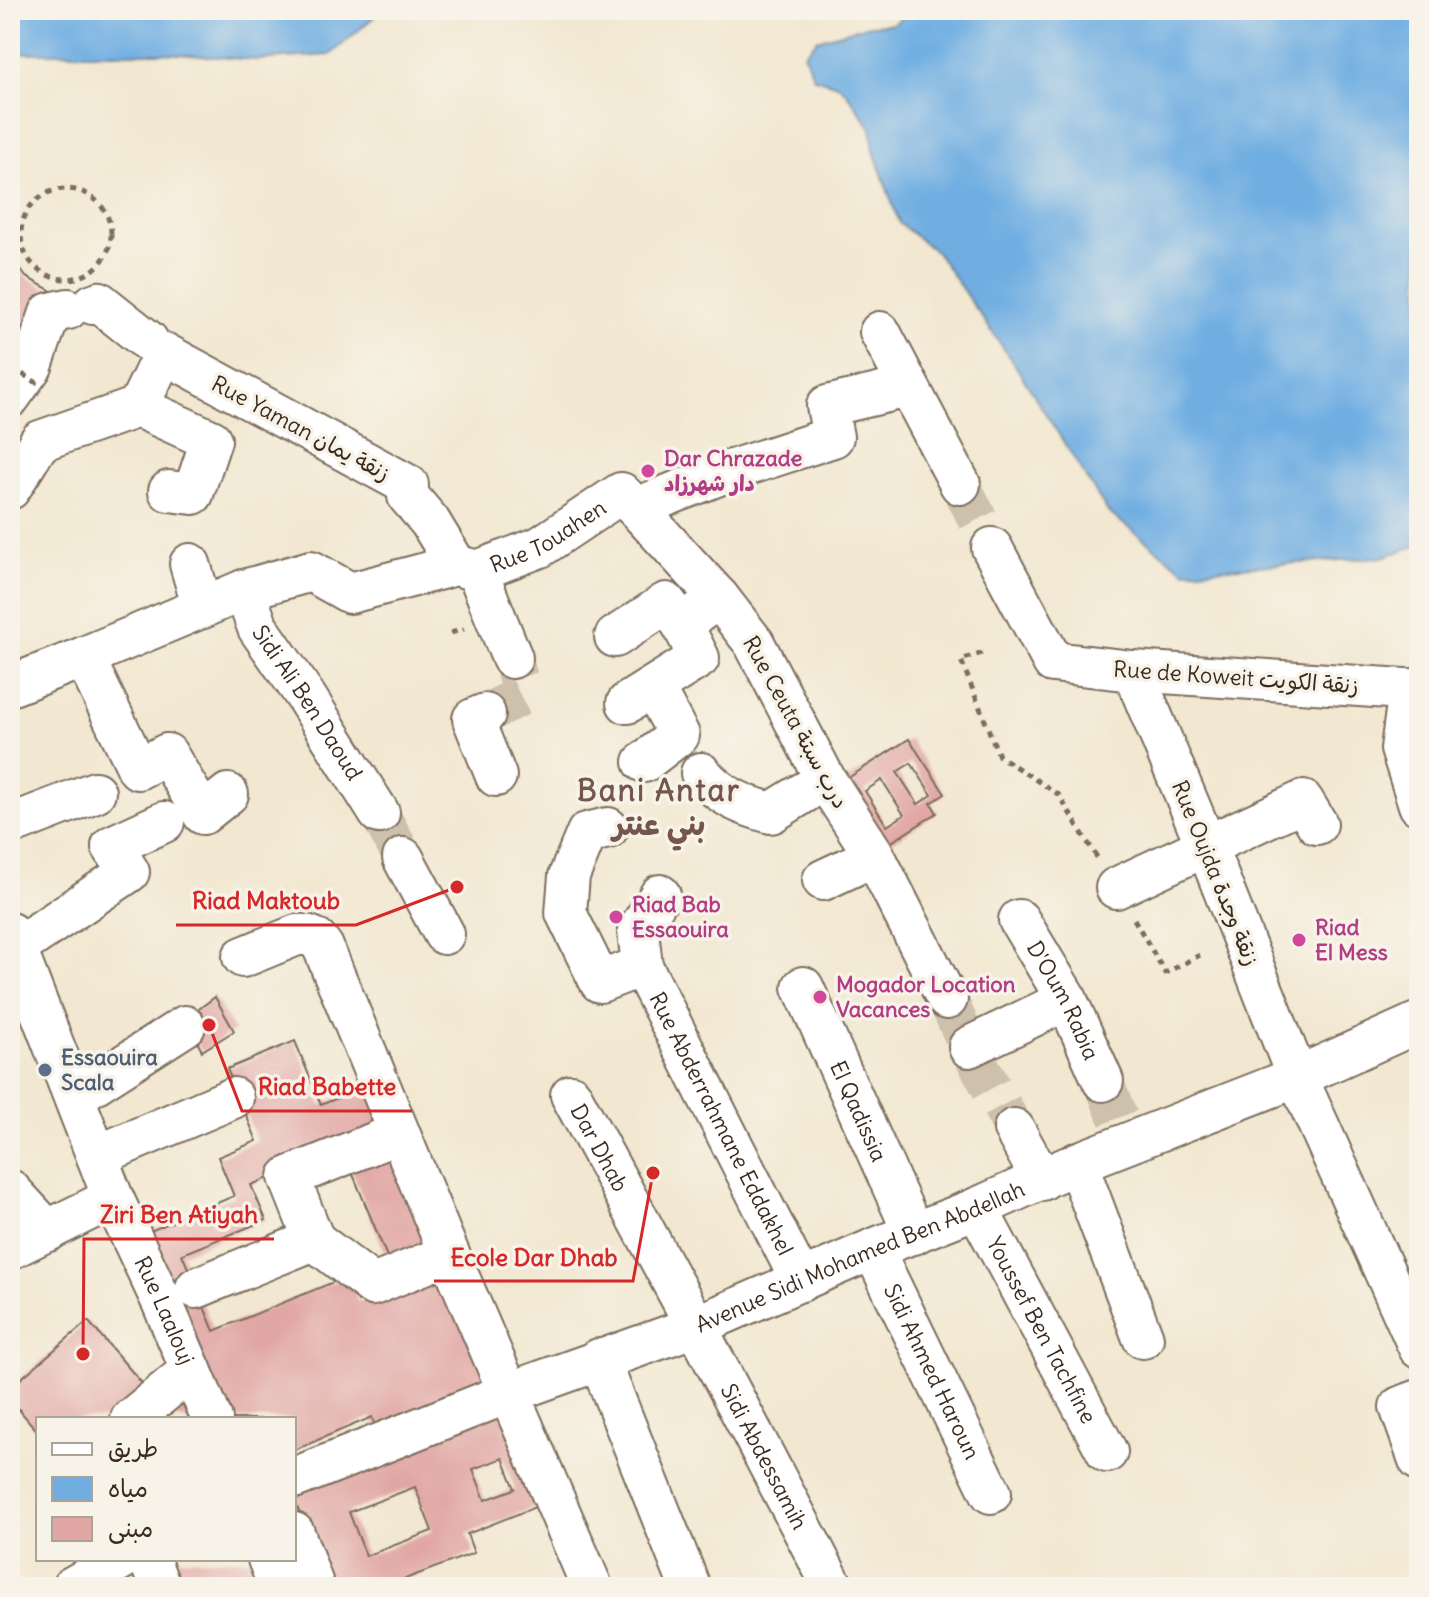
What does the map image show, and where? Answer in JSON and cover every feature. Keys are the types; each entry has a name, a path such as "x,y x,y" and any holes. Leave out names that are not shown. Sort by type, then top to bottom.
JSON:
{"street":[{"name":"Rue Yaman زنقة يمان","path":"78,298 99,302 156,347 408,485 408,496 466,568 512,658"},
{"path":"20,383 32,366 50,313 78,298"},
{"path":"880,332 960,484"},
{"path":"138,407 156,347"},
{"name":"Rue Touahen","path":"10,686 244,590 311,571 350,593 466,568 540,547 621,493 636,508 726,472 833,437 827,406 908,387"},
{"path":"10,489 40,441 138,407 211,440 193,494 169,491"},
{"name":"Rue Ceuta درب سبتة","path":"636,508 719,598 754,643 825,779 873,853 947,999"},
{"name":"Rue de Koweit زنقة الكويت","path":"992,548 1053,662 1133,671 1414,690"},
{"path":"190,564 203,608"},
{"name":"Sidi Ali Ben Daoud","path":"244,590 258,628 379,813"},
{"path":"682,624 719,598"},
{"path":"615,637 666,603 682,624 699,658 640,695 679,735 644,762"},
{"path":"84,657 138,769 167,754 203,814 228,794"},
{"name":"Rue Oujda زنقة وجدة","path":"1133,671 1206,845 1297,1077 1419,1348"},
{"path":"1414,690 1401,749 1419,805"},
{"path":"485,714 473,719 496,776"},
{"path":"701,773 713,787 744,806 771,813 805,792"},
{"path":"10,825 95,792"},
{"path":"1116,888 1303,801 1317,824"},
{"path":"16,963 129,872 112,846 164,822"},
{"name":"Rue Abderrahmane Eddakhel","path":"608,828 587,833 569,876 566,913 600,982 642,966"},
{"path":"403,858 444,934"},
{"name":"Rue Abderrahmane Eddakhel","path":"660,895 638,930 642,966 801,1281"},
{"name":"D'Oum Rabia","path":"1019,920 1067,1000 1103,1081"},
{"path":"243,957 297,935 312,936 323,947 449,1254 592,1587"},
{"name":"Rue Laalouj","path":"16,963 74,1097 113,1198 178,1295 191,1370 211,1417"},
{"name":"El Qadissia","path":"803,987 914,1234"},
{"path":"969,1047 1067,1000"},
{"name":"Avenue Sidi Mohamed Ben Abdellah","path":"296,1477 508,1393 696,1326 1042,1180 1124,1137 1297,1077 1419,1022"},
{"path":"74,1097 185,1026"},
{"name":"Dar Dhab","path":"571,1095 696,1326"},
{"path":"97,1156 233,1098"},
{"path":"1014,1129 1042,1180"},
{"path":"399,1133 289,1177 314,1240 373,1285 449,1254"},
{"path":"1077,1163 1143,1338"},
{"path":"10,1190 48,1231"},
{"path":"10,1249 113,1198"},
{"name":"Youssef Ben Tachfine","path":"977,1208 1107,1452"},
{"path":"178,1295 314,1240"},
{"name":"Sidi Ahmed Haroun","path":"873,1249 991,1493"},
{"name":"Sidi Abdessamih","path":"696,1326 833,1587"},
{"path":"599,1359 690,1587"},
{"path":"133,1417 191,1370"},
{"path":"1419,1400 1400,1407 1419,1460"},
{"path":"296,1538 314,1587"},
{"path":"150,1561 160,1587"},
{"path":"269,1561 279,1587"}],"path":[{"path":"63,189 92,197 103,208 110,222 112,237 108,252 100,265 88,274 78,298 60,280 35,268 21,242 21,226 26,212 35,200 48,192 63,189"},
{"path":"982,653 961,660 999,756 1058,794 1165,973 1200,955"}],"water":[{"path":"10,10 382,10 330,55 256,60 164,53 21,53 10,60"},
{"path":"914,10 1419,10 1419,545 1383,557 1185,571 1108,512 1013,362 937,253 899,223 874,151 871,128 846,92 838,85 814,78 804,54 817,40 869,25 892,24"}],"building":[{"path":"10,255 26,277 50,290 10,345"},
{"path":"909,739 945,794 931,803 937,813 876,852 834,787","holes":["911,763 932,795 918,804 897,772","882,780 904,815 887,826 865,791"]},
{"path":"215,997 234,1031 202,1051 185,1019"},
{"path":"295,1041 321,1105 371,1084 390,1129 251,1185 266,1220 182,1254 214,1331 348,1276 358,1302 446,1266 492,1380 375,1426 372,1417 296,1449 296,1417 227,1417 150,1231 234,1196 218,1157 257,1141 227,1069"},
{"path":"394,1141 439,1250 392,1269 347,1160"},
{"path":"88,1321 147,1389 114,1417 36,1417 36,1430 10,1399 10,1388"},
{"path":"189,1380 204,1417 147,1417"},
{"path":"504,1406 543,1504 467,1534 474,1553 384,1587 328,1587 296,1504 296,1486","holes":["503,1458 515,1489 485,1500 473,1469","415,1487 432,1531 366,1556 349,1512"]},
{"path":"161,1561 262,1561 272,1587 171,1587"}],"tunnel":[{"path":"960,484 992,548"},
{"path":"485,714 523,695 512,658"},
{"path":"379,813 403,858"},
{"path":"947,999 969,1047 1014,1129"},
{"path":"1103,1081 1123,1130"}],"place":[{"name":"Dar Chrazade دار شهرزاد","path":"648,471"},
{"name":"Riad Maktoub","path":"457,887"},
{"name":"Riad Bab Essaouira","path":"616,917"},
{"name":"Riad El Mess","path":"1299,940"},
{"name":"Mogador Location Vacances","path":"820,997"},
{"name":"Riad Babette","path":"209,1025"},
{"name":"Essaouira Scala","path":"45,1070"},
{"name":"Ecole Dar Dhab","path":"653,1173"},
{"name":"Ziri Ben Atiyah","path":"83,1354"}],"district":[{"name":"Bani Antar بني عنتر","path":"659,807"}]}
